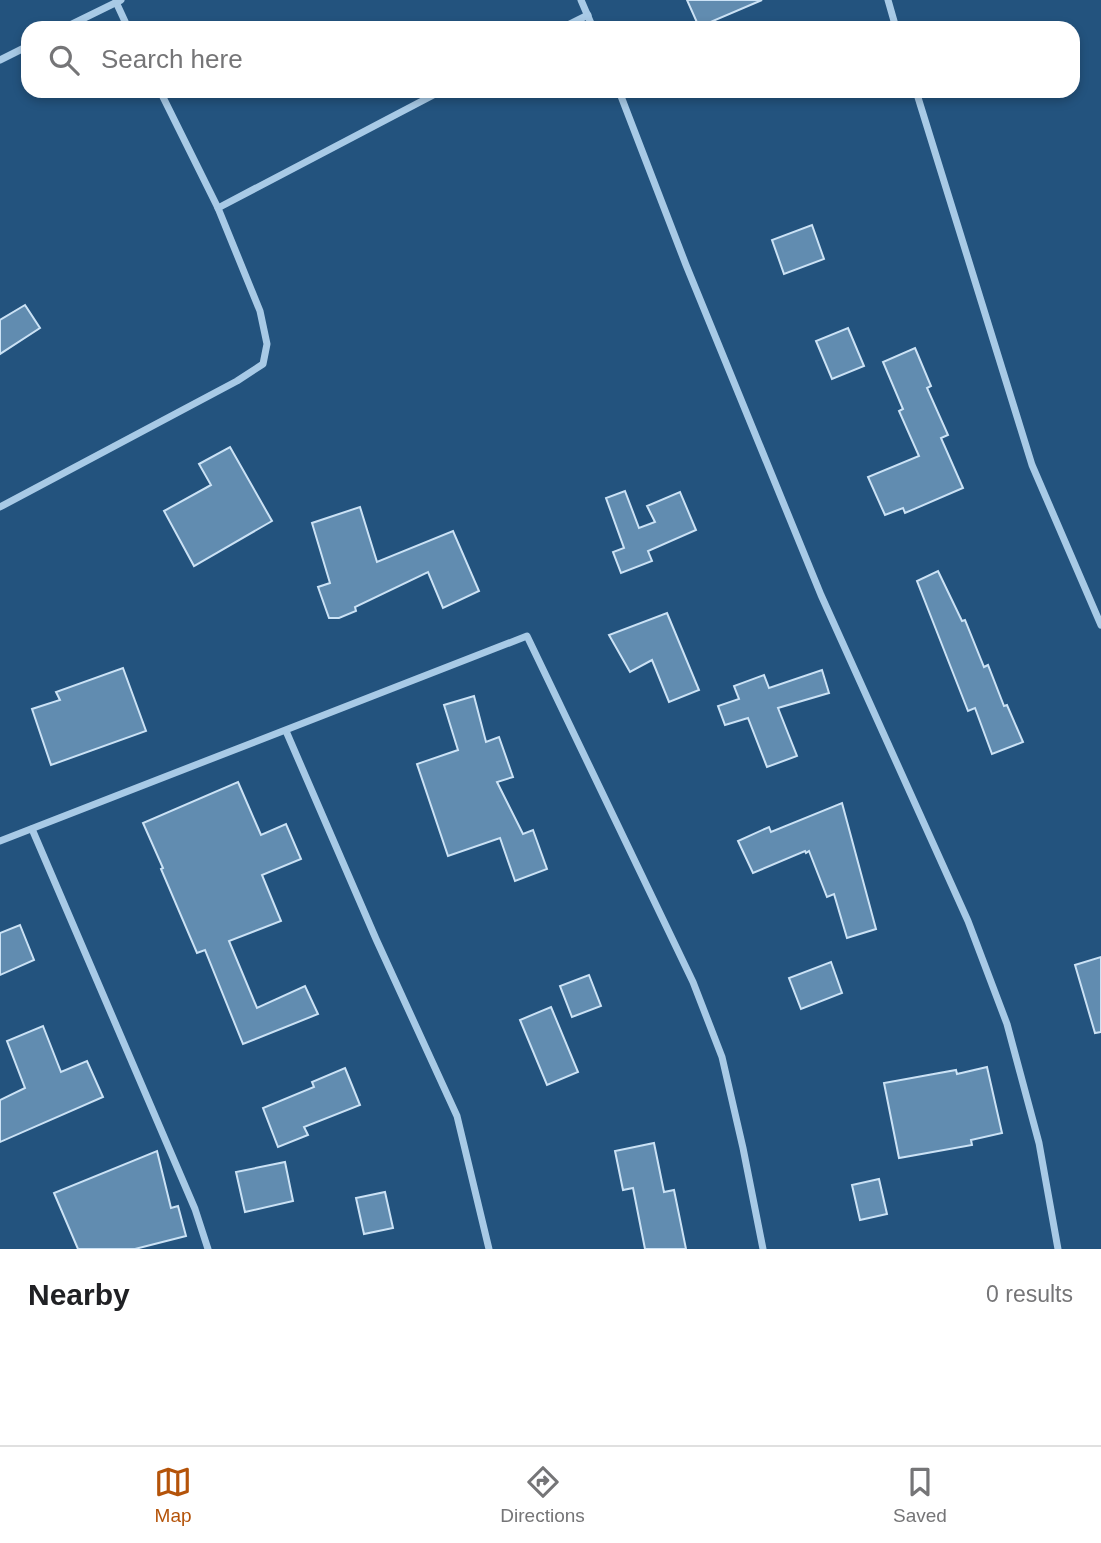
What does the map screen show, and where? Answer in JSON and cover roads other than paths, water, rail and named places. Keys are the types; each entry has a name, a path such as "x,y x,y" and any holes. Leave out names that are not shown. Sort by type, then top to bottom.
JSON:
{"street":[{"path":"581,0 590,21"},
{"path":"888,0 894,21"},
{"path":"78,21 118,1 125,21"},
{"path":"575,21 587,15"},
{"path":"0,60 21,50"},
{"path":"0,507 237,381 263,364 267,344 260,311 218,208 163,98"},
{"path":"218,208 428,98"},
{"path":"622,98 685,264 821,595 968,921 1007,1024 1039,1143 1058,1249"},
{"path":"918,98 1032,465 1101,625"},
{"path":"0,841 527,636 693,982 722,1057 763,1249"},
{"path":"286,732 457,1116 489,1249"},
{"path":"32,829 195,1209 208,1249"}]}
